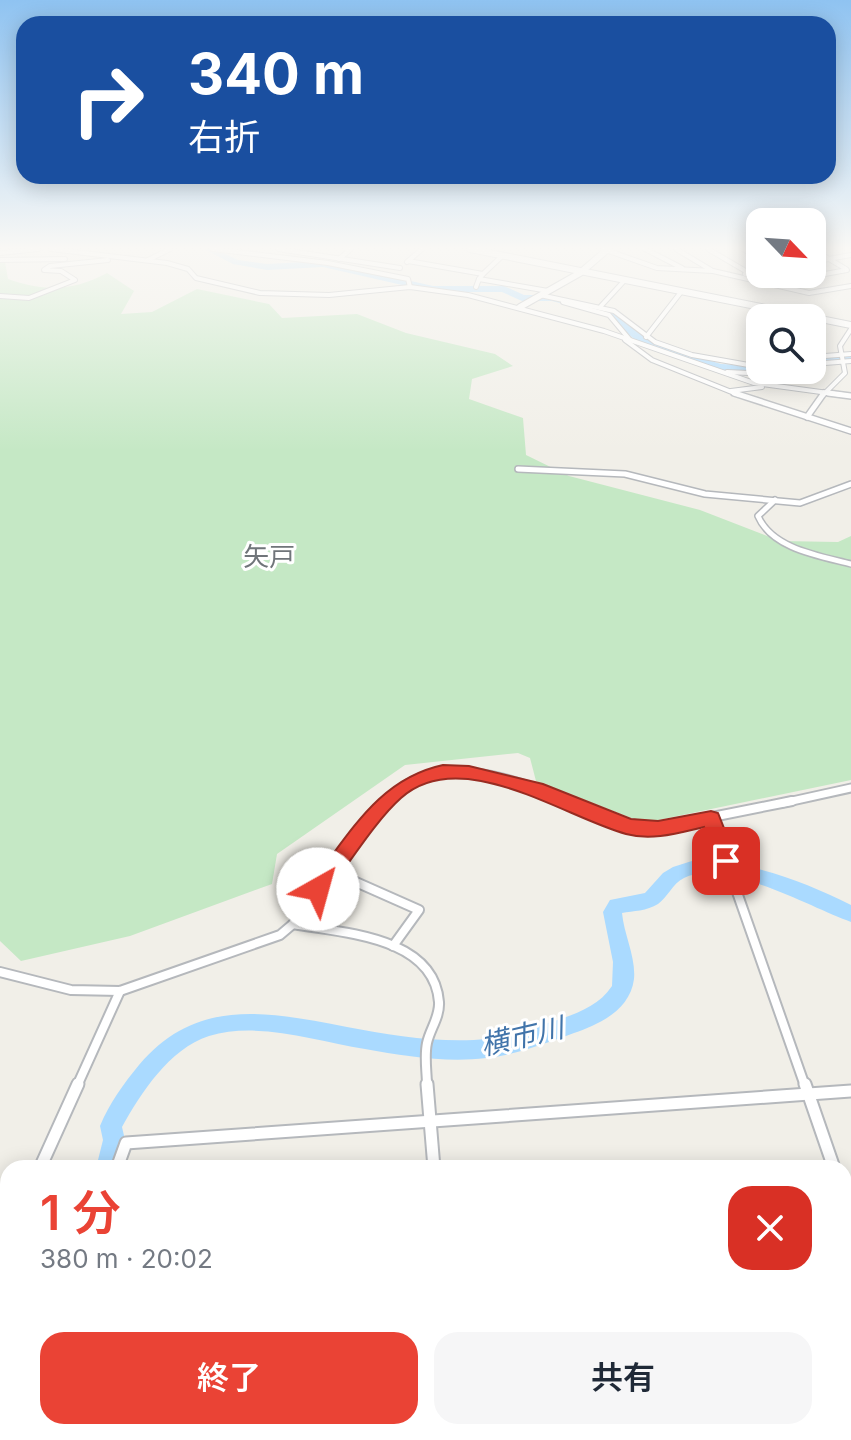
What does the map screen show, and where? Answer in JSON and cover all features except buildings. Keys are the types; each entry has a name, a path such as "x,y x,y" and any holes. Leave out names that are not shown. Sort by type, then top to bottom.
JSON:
{"street":[{"path":"551,316 638,342 765,386 851,396"},
{"path":"610,316 627,339 652,360 729,391 851,431"},
{"path":"624,316 647,337 692,355 746,365"},
{"path":"638,342 647,337 663,316"},
{"path":"799,316 851,327 840,346 845,373 825,392 807,417"},
{"path":"826,361 851,354"},
{"path":"826,357 851,361"},
{"path":"724,372 725,363"},
{"path":"705,380 724,372 746,373"},
{"path":"729,391 765,386"},
{"path":"518,469 625,474 705,494 810,502 851,484"},
{"path":"775,500 758,516 767,531 796,548 851,564"},
{"path":"0,972 71,990 120,991 272,938 293,924 394,793 425,776 443,772 469,773 543,791 629,827 658,829 851,788"},
{"path":"711,818 831,1160"},
{"path":"331,871 419,910 393,946"},
{"path":"293,924 393,946 419,960 433,976 440,1009 430,1029 426,1053 433,1160"},
{"path":"44,1160 120,991"},
{"path":"120,1160 126,1143 851,1091"}],"green space":[{"path":"0,316 363,316 406,333 495,354 513,366 472,379 469,399 523,418 526,455 569,476 700,510 780,541 838,542 851,536 851,780 644,823 536,781 530,758 518,753 405,765 277,854 272,884 130,936 21,961 0,941"}],"waterway":[{"path":"613,316 644,342 720,367 746,368"},
{"path":"826,360 851,357"},
{"name":"横市川","path":"109,1160 114,1140 111,1126 140,1080 179,1041 212,1026 254,1022 277,1024 388,1043 461,1050 503,1046 565,1027 601,1011 621,989 624,981 623,962 612,912 617,905 651,899 670,878 695,868 716,868 766,879 851,914"}],"district":[{"name":"矢戸","path":"269,557"}],"route":[{"path":"318,889 394,793 425,776 455,771 543,791 610,822 629,827 658,829 711,818 726,861"}]}
